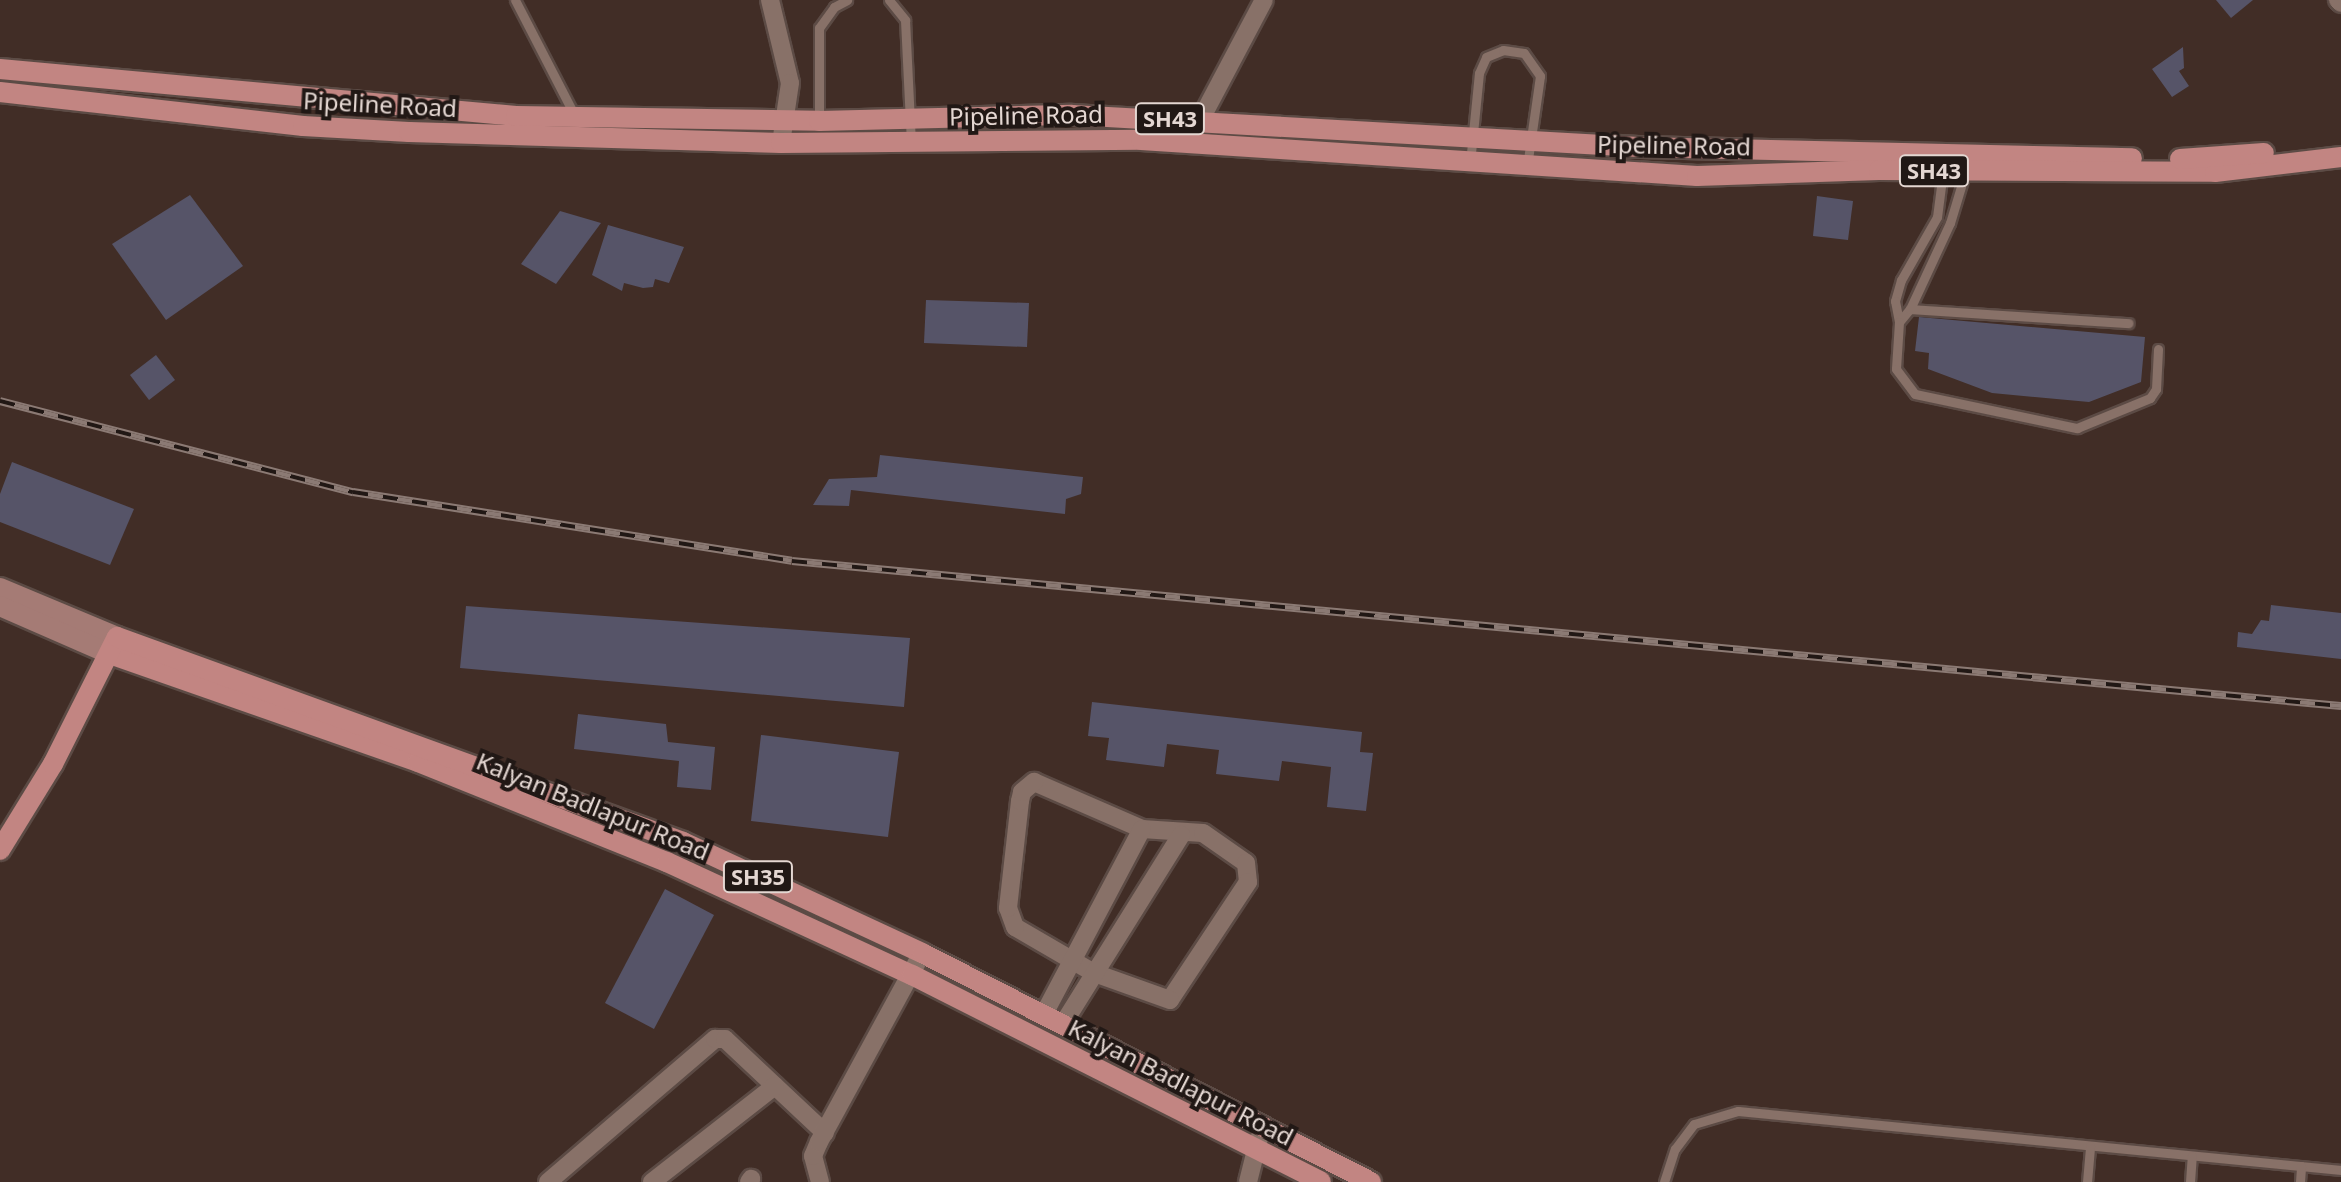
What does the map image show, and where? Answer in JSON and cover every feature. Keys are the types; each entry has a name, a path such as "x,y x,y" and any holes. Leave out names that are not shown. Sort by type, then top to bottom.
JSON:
{"main road":[{"name":"Pipeline Road","path":"0,69 328,102 576,116 819,121 1072,115 1777,151 1944,163"},
{"name":"Pipeline Road","path":"0,92 303,126 576,139 781,143 1190,142 1697,176 1944,163 2194,160 2341,143"},
{"path":"1771,172 1777,151"},
{"name":"Pipeline Road","path":"1967,163 2215,172 2341,157"},
{"path":"0,588 114,646 0,850"},
{"name":"Kalyan Badlapur Road","path":"0,606 683,842 922,953 1371,1182"},
{"name":"Kalyan Badlapur Road","path":"114,646 667,862 912,975 1321,1182"}],"street":[{"path":"770,0 790,83 782,119 781,143"},
{"path":"1190,142 1264,0"},
{"path":"1041,783 1142,829 1181,835 1203,833 1246,863 1248,882 1170,1000 1094,973 1020,932 1011,919 1022,792 1041,783"},
{"path":"1044,1014 1142,829"},
{"path":"1063,1024 1181,835"},
{"path":"820,1182 813,1156 922,953"},
{"path":"548,1182 715,1039 725,1039 825,1133"},
{"path":"652,1182 775,1086"},
{"path":"1248,1182 1262,1124"}],"lane":[{"path":"515,0 576,116 576,139"},
{"path":"819,121 819,28 834,7 847,0"},
{"path":"889,0 905,20 911,143"},
{"path":"1470,163 1470,135 1479,73 1486,57 1503,50 1524,53 1540,76 1527,166"},
{"path":"1944,163 1937,217 1901,280 1895,301 1899,322 1896,369 1915,394 2077,428 2150,398 2156,389 2158,349"},
{"path":"1899,322 1910,309 1950,223 1967,163"},
{"path":"1910,309 2129,323"},
{"path":"1664,1182 1675,1149 1694,1124 1738,1111 2341,1170"},
{"path":"2087,1182 2090,1146"},
{"path":"2190,1182 2192,1156"},
{"path":"2300,1182 2301,1166"}],"building":[{"path":"2216,0 2253,0 2231,18"},
{"path":"2183,47 2184,68 2179,71 2189,86 2172,97 2152,69"},
{"path":"190,195 243,266 166,320 112,244"},
{"path":"1817,196 1853,201 1848,240 1813,236"},
{"path":"560,211 601,223 556,284 521,264"},
{"path":"608,225 684,247 669,283 655,279 653,287 643,288 624,283 622,291 592,275"},
{"path":"926,300 1029,303 1027,347 924,343"},
{"path":"1919,317 2145,337 2141,382 2089,402 1992,393 1928,369 1929,353 1915,351"},
{"path":"156,355 175,380 149,400 130,375"},
{"path":"880,455 1083,477 1081,494 1066,499 1065,514 851,490 849,506 813,505 829,479 877,477"},
{"path":"12,462 134,509 110,565 0,522 0,494"},
{"path":"2271,605 2341,613 2341,659 2237,647 2238,632 2252,634 2261,620 2269,621"},
{"path":"466,606 910,638 904,707 460,668"},
{"path":"1092,702 1362,732 1360,752 1373,753 1366,811 1327,807 1331,767 1282,761 1279,781 1216,774 1219,750 1167,744 1164,767 1106,760 1109,738 1088,736"},
{"path":"578,714 666,724 668,742 715,747 711,790 677,787 679,761 574,749"},
{"path":"761,735 899,752 888,837 751,821"},
{"path":"665,889 714,915 654,1029 605,1003"}],"railway":[{"path":"0,401 353,492 792,561 2341,706"}]}
